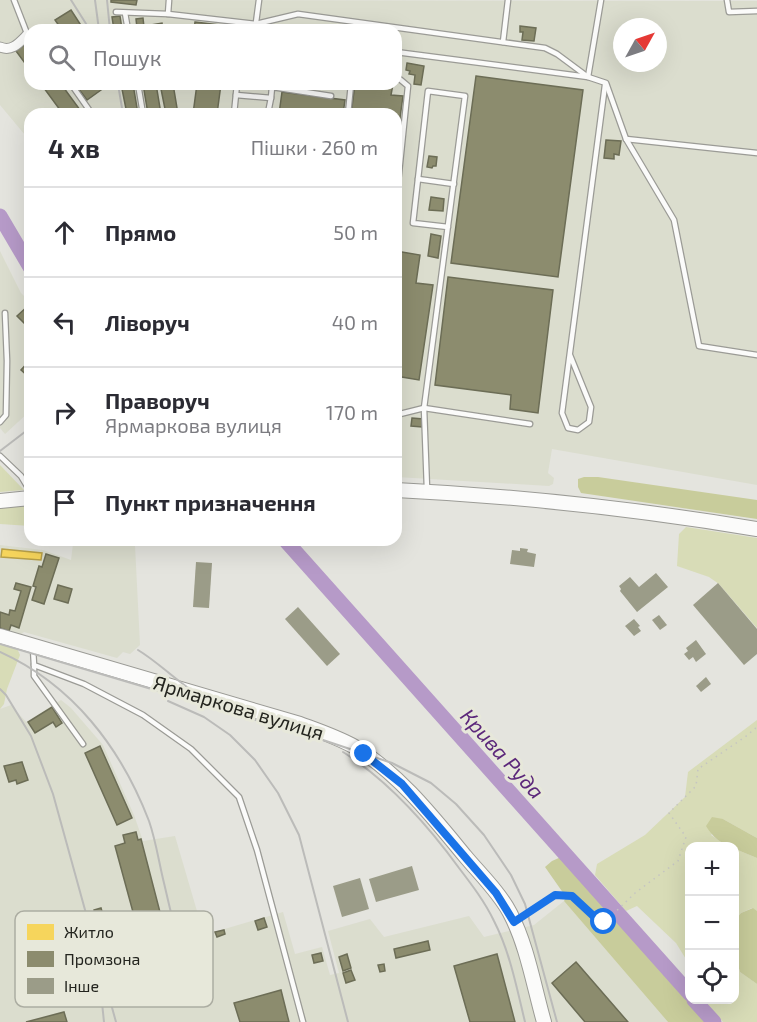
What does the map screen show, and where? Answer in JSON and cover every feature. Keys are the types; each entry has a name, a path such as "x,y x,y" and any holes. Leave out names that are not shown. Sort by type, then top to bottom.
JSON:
{"street":[{"path":"0,47 6,49 24,40"},
{"path":"402,490 552,501 757,529"},
{"path":"0,501 24,499"},
{"name":"Ярмаркова вулиця","path":"0,636 289,721 335,737 372,759 402,784 496,893 519,933 544,1022"}],"lane":[{"path":"14,0 24,24"},
{"path":"168,14 169,0"},
{"path":"256,24 259,0"},
{"path":"502,42 508,0"},
{"path":"588,77 600,0"},
{"path":"727,0 729,12 757,11"},
{"path":"116,12 168,14 236,24"},
{"path":"125,13 127,24"},
{"path":"266,24 298,14 371,24"},
{"path":"402,28 545,48 588,77"},
{"path":"402,53 588,77 606,83"},
{"path":"402,81 408,86 402,132"},
{"path":"606,83 626,140 674,220 699,346 757,355"},
{"path":"570,355 591,407 588,422 578,430 568,428 562,413 606,83"},
{"path":"75,90 88,108"},
{"path":"139,90 142,108"},
{"path":"235,108 236,90"},
{"path":"269,108 272,90"},
{"path":"292,90 331,96"},
{"path":"349,108 350,90"},
{"path":"427,492 424,408 454,184 465,96 428,91 413,223 448,227"},
{"path":"236,95 271,98"},
{"path":"626,140 757,153"},
{"path":"418,179 454,184"},
{"path":"0,422 6,415 5,313"},
{"path":"402,414 424,408 530,424"},
{"path":"0,456 24,481"},
{"path":"33,646 34,676 83,744"},
{"path":"34,665 84,684 143,715 191,748 238,797 257,850 303,1022"}],"path":[{"path":"514,922 555,895 572,896 601,923 604,922 635,894 678,861 686,837 669,813 696,786 698,769 746,738 757,727"}],"shaded area":[{"path":"0,0 757,1 757,485 552,449 548,473 554,478 553,484 549,486 402,477 402,108 24,108 24,134 0,105"},
{"path":"0,251 24,296 24,417 5,434 0,428"},
{"path":"0,545 43,550 71,560 73,546 135,546 140,645 130,654 123,652 117,658 24,632 20,635 0,629"},
{"path":"61,700 71,708 103,745 143,841 175,836 197,911 15,911 15,1007 213,1007 213,932 283,912 295,954 322,947 330,975 339,973 328,931 370,919 384,937 469,916 484,937 534,925 564,901 668,1022 0,1022 0,709 11,705 26,722"}],"green space":[{"path":"0,465 24,490 0,492"},
{"path":"598,477 757,500 757,519 581,493 578,479"},
{"path":"24,505 24,526 0,524 0,507"},
{"path":"686,527 757,538 757,628 719,584 709,577 677,566 679,534"},
{"path":"0,642 16,646 20,655 7,689 4,704 0,709"},
{"path":"757,720 757,838 723,819 711,835 721,842 685,842 685,958 676,943 637,906 626,911 595,875 597,864 645,835 685,797 688,772"},
{"path":"712,817 723,819 757,838 757,858 739,851 739,842 721,842 706,826"},
{"path":"739,851 757,858 757,911 752,908 739,915"},
{"path":"561,857 685,994 685,1004 694,1004 709,1022 668,1022 564,901 566,897 545,867"},
{"path":"753,908 757,911 757,984 740,972 739,969 739,915"},
{"path":"739,969 740,972 757,984 757,1022 723,1022 707,1004 739,1004"}],"building: Житло":[{"path":"2,549 42,553 41,560 1,557"}],"building: Промзона":[{"path":"111,0 137,0 136,5 111,2"},
{"path":"71,10 80,24 58,24 55,20"},
{"path":"120,16 121,24 113,24 112,17"},
{"path":"143,18 144,24 137,24 136,19"},
{"path":"520,26 536,28 534,41 522,40 523,32 520,32"},
{"path":"24,45 24,62 16,51"},
{"path":"407,63 424,66 421,85 414,84 415,75 409,74 410,71 406,70"},
{"path":"476,76 583,90 558,277 451,263"},
{"path":"45,90 65,90 79,108 59,108"},
{"path":"80,90 101,90 87,100"},
{"path":"122,90 134,90 137,108 126,108"},
{"path":"144,90 157,90 160,108 147,108"},
{"path":"161,90 174,90 177,108 165,108"},
{"path":"196,90 220,90 218,108 194,108"},
{"path":"354,90 392,90 391,95 403,96 401,108 352,108"},
{"path":"282,92 345,100 344,108 280,108"},
{"path":"606,140 621,141 619,155 614,154 614,159 604,158"},
{"path":"429,156 437,157 436,166 432,168 427,167"},
{"path":"431,197 444,199 443,211 429,210"},
{"path":"431,234 441,236 438,258 428,256"},
{"path":"402,252 420,255 416,283 433,285 419,380 402,377"},
{"path":"448,277 553,290 538,413 510,409 511,395 435,385"},
{"path":"24,310 24,323 17,316"},
{"path":"412,418 423,419 422,427 411,426"},
{"path":"46,554 59,558 44,604 32,600 36,587 33,586 39,566 42,567"},
{"path":"16,583 31,587 19,628 11,625 9,631 0,628 0,612 9,615 10,610 15,611 21,591 14,589"},
{"path":"58,585 72,589 68,603 54,599"},
{"path":"52,707 62,723 56,727 53,722 35,733 28,722"},
{"path":"100,746 132,818 117,825 85,753"},
{"path":"22,762 28,780 17,784 16,780 9,782 4,766"},
{"path":"136,832 138,840 141,839 160,911 133,911 115,846 125,843 123,835"},
{"path":"264,918 267,927 258,930 255,921"},
{"path":"224,930 225,934 217,937 215,932"},
{"path":"428,941 430,950 396,958 394,949"},
{"path":"321,953 323,961 314,963 312,955"},
{"path":"347,954 351,968 343,971 339,957"},
{"path":"497,954 515,1022 470,1022 454,966"},
{"path":"576,962 628,1022 585,1022 552,983"},
{"path":"384,964 385,971 380,972 378,965"},
{"path":"351,970 355,980 346,983 343,973"},
{"path":"281,990 289,1022 240,1022 234,1003"},
{"path":"64,1012 67,1022 26,1022"}],"building: Інше":[{"path":"520,548 528,549 527,552 536,554 534,567 510,564 512,550 520,551"},
{"path":"196,562 212,563 209,608 193,607"},
{"path":"656,573 668,587 637,612 620,591 619,586 630,577 639,587"},
{"path":"718,583 757,629 757,654 744,665 693,605"},
{"path":"298,607 340,654 327,666 285,619"},
{"path":"659,615 667,625 660,630 652,620"},
{"path":"634,619 641,631 634,636 625,626"},
{"path":"696,640 706,654 696,662 693,657 689,660 684,654 688,651 686,648"},
{"path":"706,677 711,684 701,692 696,686"},
{"path":"412,866 419,890 376,902 369,879"},
{"path":"360,878 369,909 342,917 333,886"}],"waterway":[{"name":"Крива Руда","path":"0,216 24,257"},
{"name":"Крива Руда","path":"290,546 685,988"},
{"name":"Крива Руда","path":"698,1004 714,1022"}],"railway":[{"path":"71,0 86,24"},
{"path":"95,0 98,24"},
{"path":"107,0 109,24"},
{"path":"119,90 122,108"},
{"path":"0,451 24,433"},
{"path":"0,644 323,740 392,763 431,783 456,804 484,835 511,875 525,904 557,1022"},
{"path":"138,650 191,690 210,700"},
{"path":"0,652 50,682 72,701 109,744 138,794 149,821 171,911"},
{"path":"0,689 31,736 53,794 85,911"},
{"path":"168,701 204,717 230,735 255,760 278,793 299,835 348,1022"},
{"path":"343,752 392,790 407,805 447,852 478,894 500,933 525,1022"},
{"path":"102,1007 104,1022"},
{"path":"112,1007 116,1022"}],"route":[{"path":"364,754 391,773 402,784 496,893 514,922 555,895 572,896 601,923 604,922"}]}
